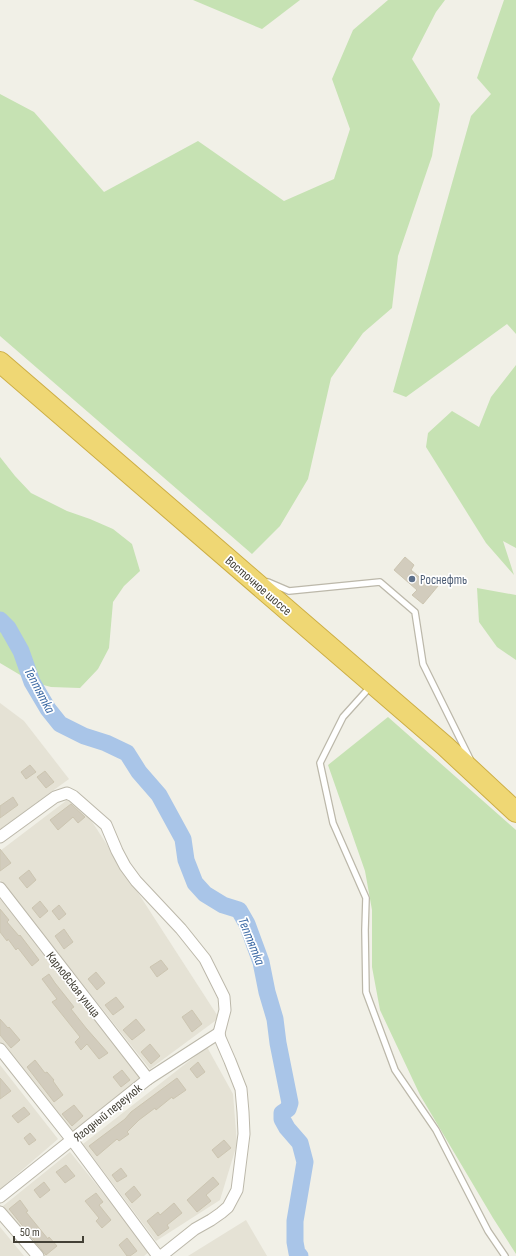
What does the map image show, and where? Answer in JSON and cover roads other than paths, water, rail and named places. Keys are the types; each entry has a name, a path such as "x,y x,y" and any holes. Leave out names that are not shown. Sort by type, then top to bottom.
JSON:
{"highway":[{"name":"Восточное шоссе","path":"0,362 445,746 516,812"}],"street":[{"path":"0,837 55,797 67,794 73,796 106,825 125,866 136,881 181,930 205,959 224,997 225,1010 219,1033 241,1089 244,1134 237,1190 232,1200 221,1213 190,1233 159,1256 72,1140 0,1049"},
{"name":"Карловская улица","path":"0,888 148,1079"},
{"name":"Ягодный переулок","path":"0,1197 148,1079 219,1033"},
{"path":"0,1212 38,1256"}],"lane":[{"path":"245,573 289,591 380,582 415,612 423,664 480,779"},
{"path":"373,684 343,716 320,763 333,823 366,898 366,992 395,1070 436,1130 488,1231 505,1256"}],"waterway":[{"name":"Тептятка","path":"0,620 8,628 21,651 32,682 48,709 60,724 84,736 106,743 127,753 139,772 159,795 183,839 186,860 195,883 205,894 223,905 239,910 247,924 261,962 267,992 275,1019 278,1043 290,1103 288,1109 282,1113 282,1119 287,1128 300,1143 305,1162 295,1221 295,1242 297,1253 300,1256"}],"place":[{"name":"Роснефть","path":"412,579"}]}
